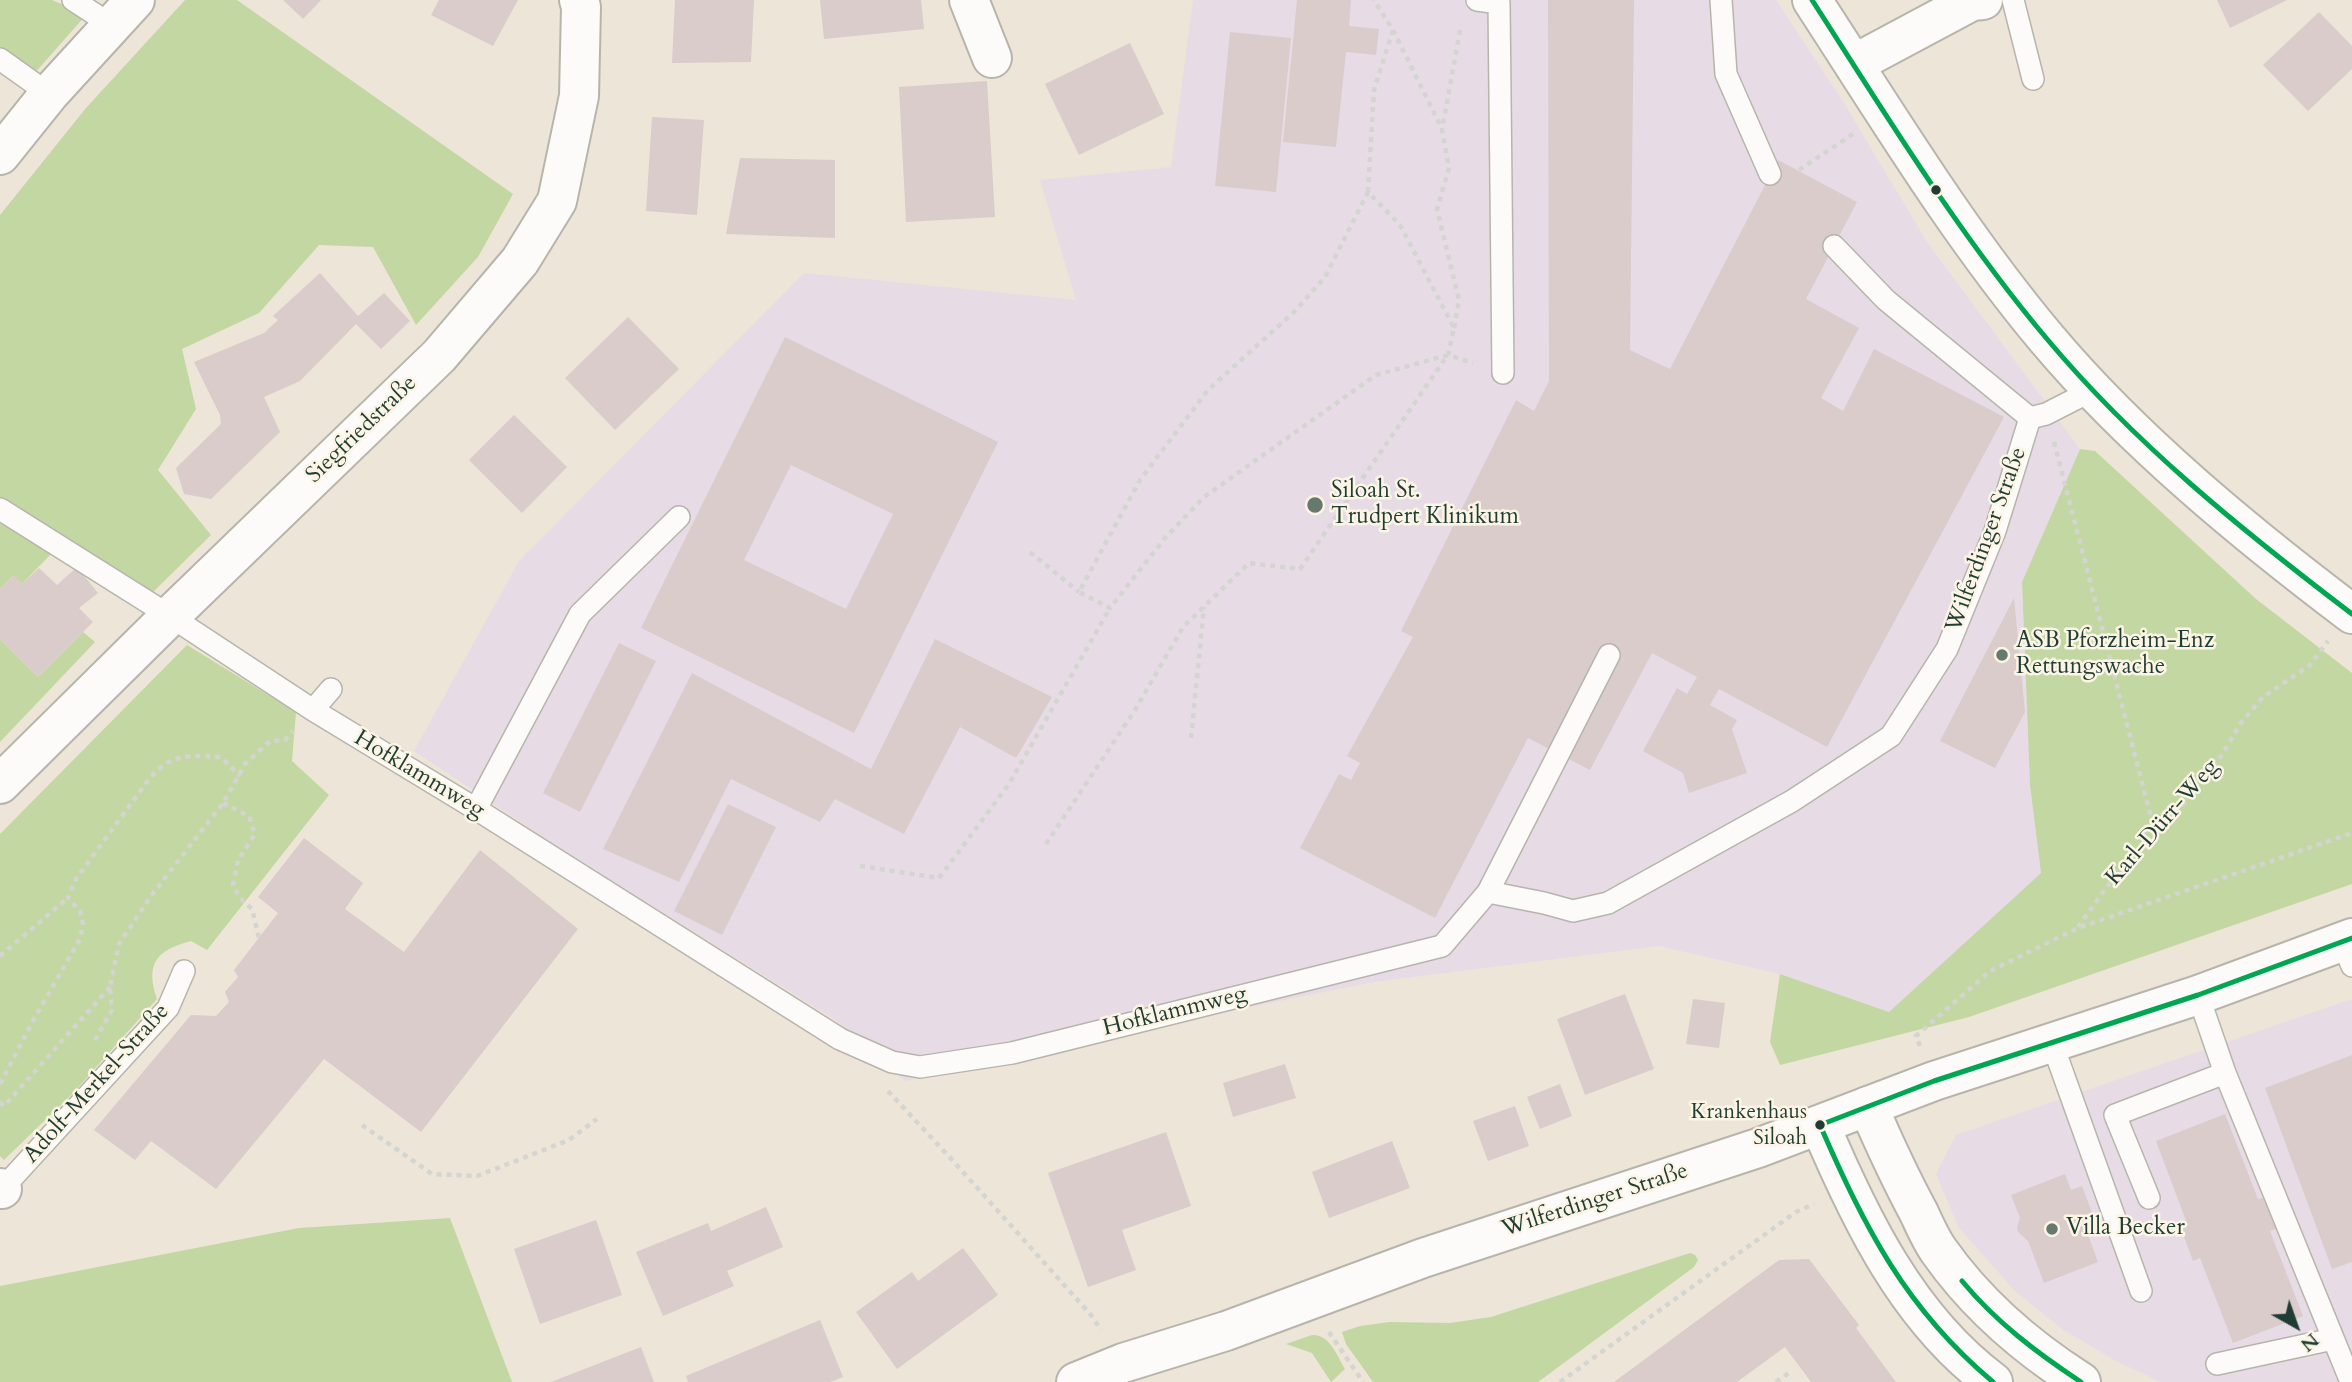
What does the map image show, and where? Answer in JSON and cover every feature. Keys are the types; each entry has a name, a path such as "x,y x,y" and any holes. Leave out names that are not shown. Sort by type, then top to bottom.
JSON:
{"main road":[{"name":"Siegfriedstraße","path":"0,784 439,356 520,261 557,201 579,96 579,0"},
{"path":"969,0 992,58"},
{"path":"1812,0 1968,237 2046,338 2093,390 2207,497 2278,558 2351,613"},
{"path":"1854,64 1972,0 1983,0"},
{"path":"0,155 50,94 124,13"},
{"name":"Wilferdinger Straße","path":"1076,1382 1123,1363 1226,1331 1423,1258 1758,1148 1934,1081 2349,949"},
{"path":"1868,1106 1895,1168 1938,1249 1971,1292 2009,1330 2081,1382"},
{"path":"1820,1125 1847,1188 1881,1253 1916,1303 1948,1341 1993,1382"}],"lane":[{"path":"73,0 124,13"},
{"path":"1477,0 1499,3 1503,373"},
{"path":"1721,0 1726,74 1770,174"},
{"path":"2013,0 2034,79"},
{"path":"0,59 50,94"},
{"name":"Wilferdinger Straße","path":"1488,892 1573,911 1608,903 1792,802 1891,737 1947,649 2038,416 1886,300 1834,246"},
{"path":"2038,416 2093,390"},
{"name":"Hofklammweg","path":"0,509 313,710 476,809 840,1039 892,1062 920,1067 1012,1052 1442,946 1488,892 1609,655"},
{"path":"476,809 580,614 679,517"},
{"path":"313,710 331,689"},
{"name":"Adolf-Merkel-Straße","path":"1,1189 168,1008 184,971"},
{"path":"2198,995 2225,1073 2351,1382"},
{"path":"2052,1043 2141,1292"},
{"path":"2149,1198 2115,1115 2225,1073"},
{"path":"2217,1364 2333,1339"}],"path":[{"path":"1046,844 1135,710 1183,627 1249,563 1300,569 1448,355 1459,300 1437,209 1449,168 1442,130 1393,30 1374,0"},
{"path":"1442,130 1461,22"},
{"path":"1079,592 1140,480 1208,390 1295,310 1325,277 1368,192 1374,90 1393,30"},
{"path":"1796,172 1859,130"},
{"path":"1368,192 1400,225 1454,328"},
{"path":"860,866 939,878 1009,783 1110,608 1166,538 1204,497 1376,375 1448,355 1503,373"},
{"path":"2038,416 2155,833"},
{"path":"1030,552 1079,592 1110,608"},
{"path":"1191,738 1204,607"},
{"name":"Karl-Dürr-Weg","path":"2078,928 2109,884 2200,786 2241,723 2263,697 2310,665"},
{"path":"92,1046 112,1010 110,986 119,944 151,896 223,803 245,764 270,741 285,740 313,710"},
{"path":"0,956 68,898 76,879 161,765 190,755 220,757 240,776"},
{"path":"223,803 249,816 255,834 238,860 233,885 240,898 251,909 259,938"},
{"path":"1934,1081 1916,1036 1990,971 2078,928 2352,833"},
{"path":"0,1084 34,1018 80,939 83,924 80,911 68,898"},
{"path":"0,1102 4,1106 110,986"},
{"path":"884,1087 1091,1315 1123,1363"},
{"path":"362,1125 432,1174 477,1177 569,1140 597,1119"},
{"path":"1560,1382 1796,1212 1847,1188"},
{"path":"1315,1299 1326,1326 1363,1382"},
{"path":"1776,1382 1790,1372"}],"shaded area":[{"name":"Siloah St. Trudpert Klinikum","path":"1193,0 1776,0 1842,100 1927,242 2080,449 2022,582 2030,785 2041,873 1889,1012 1780,974 1659,946 1374,982 905,1081 834,1019 570,855 414,751 519,561 804,273 1076,300 1040,180 1171,167"},
{"path":"2352,999 2352,1382 2161,1382 2114,1360 2062,1329 2015,1291 1959,1228 1936,1174 1956,1135"}],"green space":[{"path":"0,0 52,0 86,15 34,74 0,51"},
{"path":"185,0 237,0 513,194 478,257 416,325 373,247 319,245 259,313 182,349 196,409 158,470 211,535 152,593 0,497 0,215 86,108"},
{"path":"2080,449 2095,451 2256,599 2352,673 2352,884 1969,1017 1780,1065 1770,1042 1780,974 1889,1012 2041,873 2030,785 2022,582"},
{"path":"0,523 51,554 22,584 13,576 0,589"},
{"path":"83,632 95,642 0,742 0,639 38,677"},
{"path":"187,645 296,712 292,761 329,795 207,950 191,941 169,949 156,960 152,976 157,999 74,1092 4,1160 0,1156 0,834"},
{"path":"450,1218 512,1382 0,1382 0,1286 299,1228"},
{"path":"1690,1253 1698,1260 1694,1267 1538,1382 1373,1382 1346,1344 1342,1332 1360,1326 1390,1322 1450,1323 1491,1317"},
{"path":"1312,1335 1328,1342 1345,1369 1331,1382 1312,1353 1286,1344"}],"building":[{"path":"283,0 321,0 303,19"},
{"path":"439,0 518,0 493,46 431,15"},
{"path":"675,0 754,0 751,62 672,63"},
{"path":"820,0 921,0 924,29 824,39"},
{"path":"1297,0 1351,0 1349,26 1379,29 1376,55 1346,52 1336,147 1283,142"},
{"path":"1548,0 1634,0 1630,350 1670,369 1778,160 1857,202 1806,299 1859,328 1821,398 1843,411 1874,349 2004,417 1827,747 1719,689 1710,705 1737,720 1732,729 1747,773 1689,793 1683,773 1643,751 1677,688 1687,694 1697,677 1652,653 1590,770 1528,738 1435,918 1300,848 1339,774 1351,780 1360,763 1347,756 1413,637 1401,631 1516,400 1534,411 1549,381"},
{"path":"2217,0 2287,0 2230,28"},
{"path":"2319,12 2352,46 2352,69 2308,111 2263,65"},
{"path":"1230,32 1291,38 1276,192 1215,186"},
{"path":"1130,43 1164,114 1079,155 1045,84"},
{"path":"987,81 995,217 906,222 899,87"},
{"path":"652,117 704,120 697,215 646,211"},
{"path":"740,158 835,160 835,238 726,234"},
{"path":"320,273 358,316 384,293 410,321 381,349 356,324 300,381 264,397 280,432 211,499 184,494 176,468 221,424 220,415 194,362 264,333 278,320 273,316"},
{"path":"628,317 679,369 615,430 565,378"},
{"path":"785,337 998,442 854,733 641,628","holes":["791,465 893,514 846,609 744,560"]},
{"path":"514,415 567,467 522,513 469,460"},
{"path":"77,567 98,593 79,608 93,622 38,677 0,639 0,589 14,575 22,584 39,568 57,585"},
{"name":"ASB Pforzheim-Enz Rettungswache","path":"2014,598 2025,712 1995,768 1940,741"},
{"path":"935,639 1052,697 1016,758 960,727 904,834 835,799 820,822 731,779 679,882 603,849 692,673 871,769"},
{"path":"619,643 656,661 580,812 543,793"},
{"path":"728,804 776,827 722,935 674,911"},
{"path":"304,838 363,883 345,909 404,952 480,850 578,929 421,1132 324,1059 216,1189 151,1141 135,1160 94,1130 191,1015 216,1016 229,1002 225,992 238,977 234,970 278,913 258,897"},
{"path":"1625,994 1654,1069 1585,1095 1557,1019"},
{"path":"1693,999 1725,1003 1719,1048 1686,1044"},
{"path":"2352,1055 2352,1262 2332,1269 2265,1088"},
{"path":"1285,1064 1296,1098 1233,1117 1223,1083"},
{"path":"1560,1084 1572,1116 1540,1129 1527,1097"},
{"path":"1515,1106 1529,1146 1488,1161 1473,1121"},
{"path":"2225,1114 2258,1199 2266,1197 2278,1228 2270,1231 2303,1316 2233,1343 2200,1258 2193,1261 2181,1229 2188,1226 2156,1141"},
{"path":"1166,1132 1191,1206 1122,1230 1136,1270 1088,1287 1048,1173"},
{"path":"1392,1141 1410,1188 1329,1218 1312,1172"},
{"name":"Villa Becker","path":"2065,1174 2071,1190 2082,1186 2093,1215 2082,1219 2098,1262 2044,1283 2028,1241 2018,1232 2020,1218 2011,1195"},
{"path":"766,1207 783,1247 727,1271 734,1286 663,1316 636,1252 708,1223 711,1231"},
{"path":"596,1220 622,1295 540,1324 514,1249"},
{"path":"963,1248 998,1295 897,1369 856,1312 912,1272 918,1281"},
{"path":"1809,1259 1859,1325 1856,1328 1896,1382 1811,1382 1785,1347 1737,1382 1614,1382 1779,1260"},
{"path":"820,1320 843,1377 830,1382 688,1382 686,1376"},
{"path":"641,1347 654,1382 551,1382"}],"transit line":[{"path":"1812,0 1953,215 2014,299 2081,378 2116,415 2192,485 2352,614"},
{"path":"1993,1382 1935,1325 1890,1264 1871,1232 1820,1125 1934,1081 2198,995 2352,938"},
{"path":"1962,1281 2018,1336 2081,1382"}],"place":[{"name":"Siloah St. Trudpert Klinikum","path":"1315,505"},
{"name":"ASB Pforzheim-Enz Rettungswache","path":"2002,655"},
{"name":"Krankenhaus Siloah","path":"1820,1125"},
{"name":"Villa Becker","path":"2052,1229"}]}
